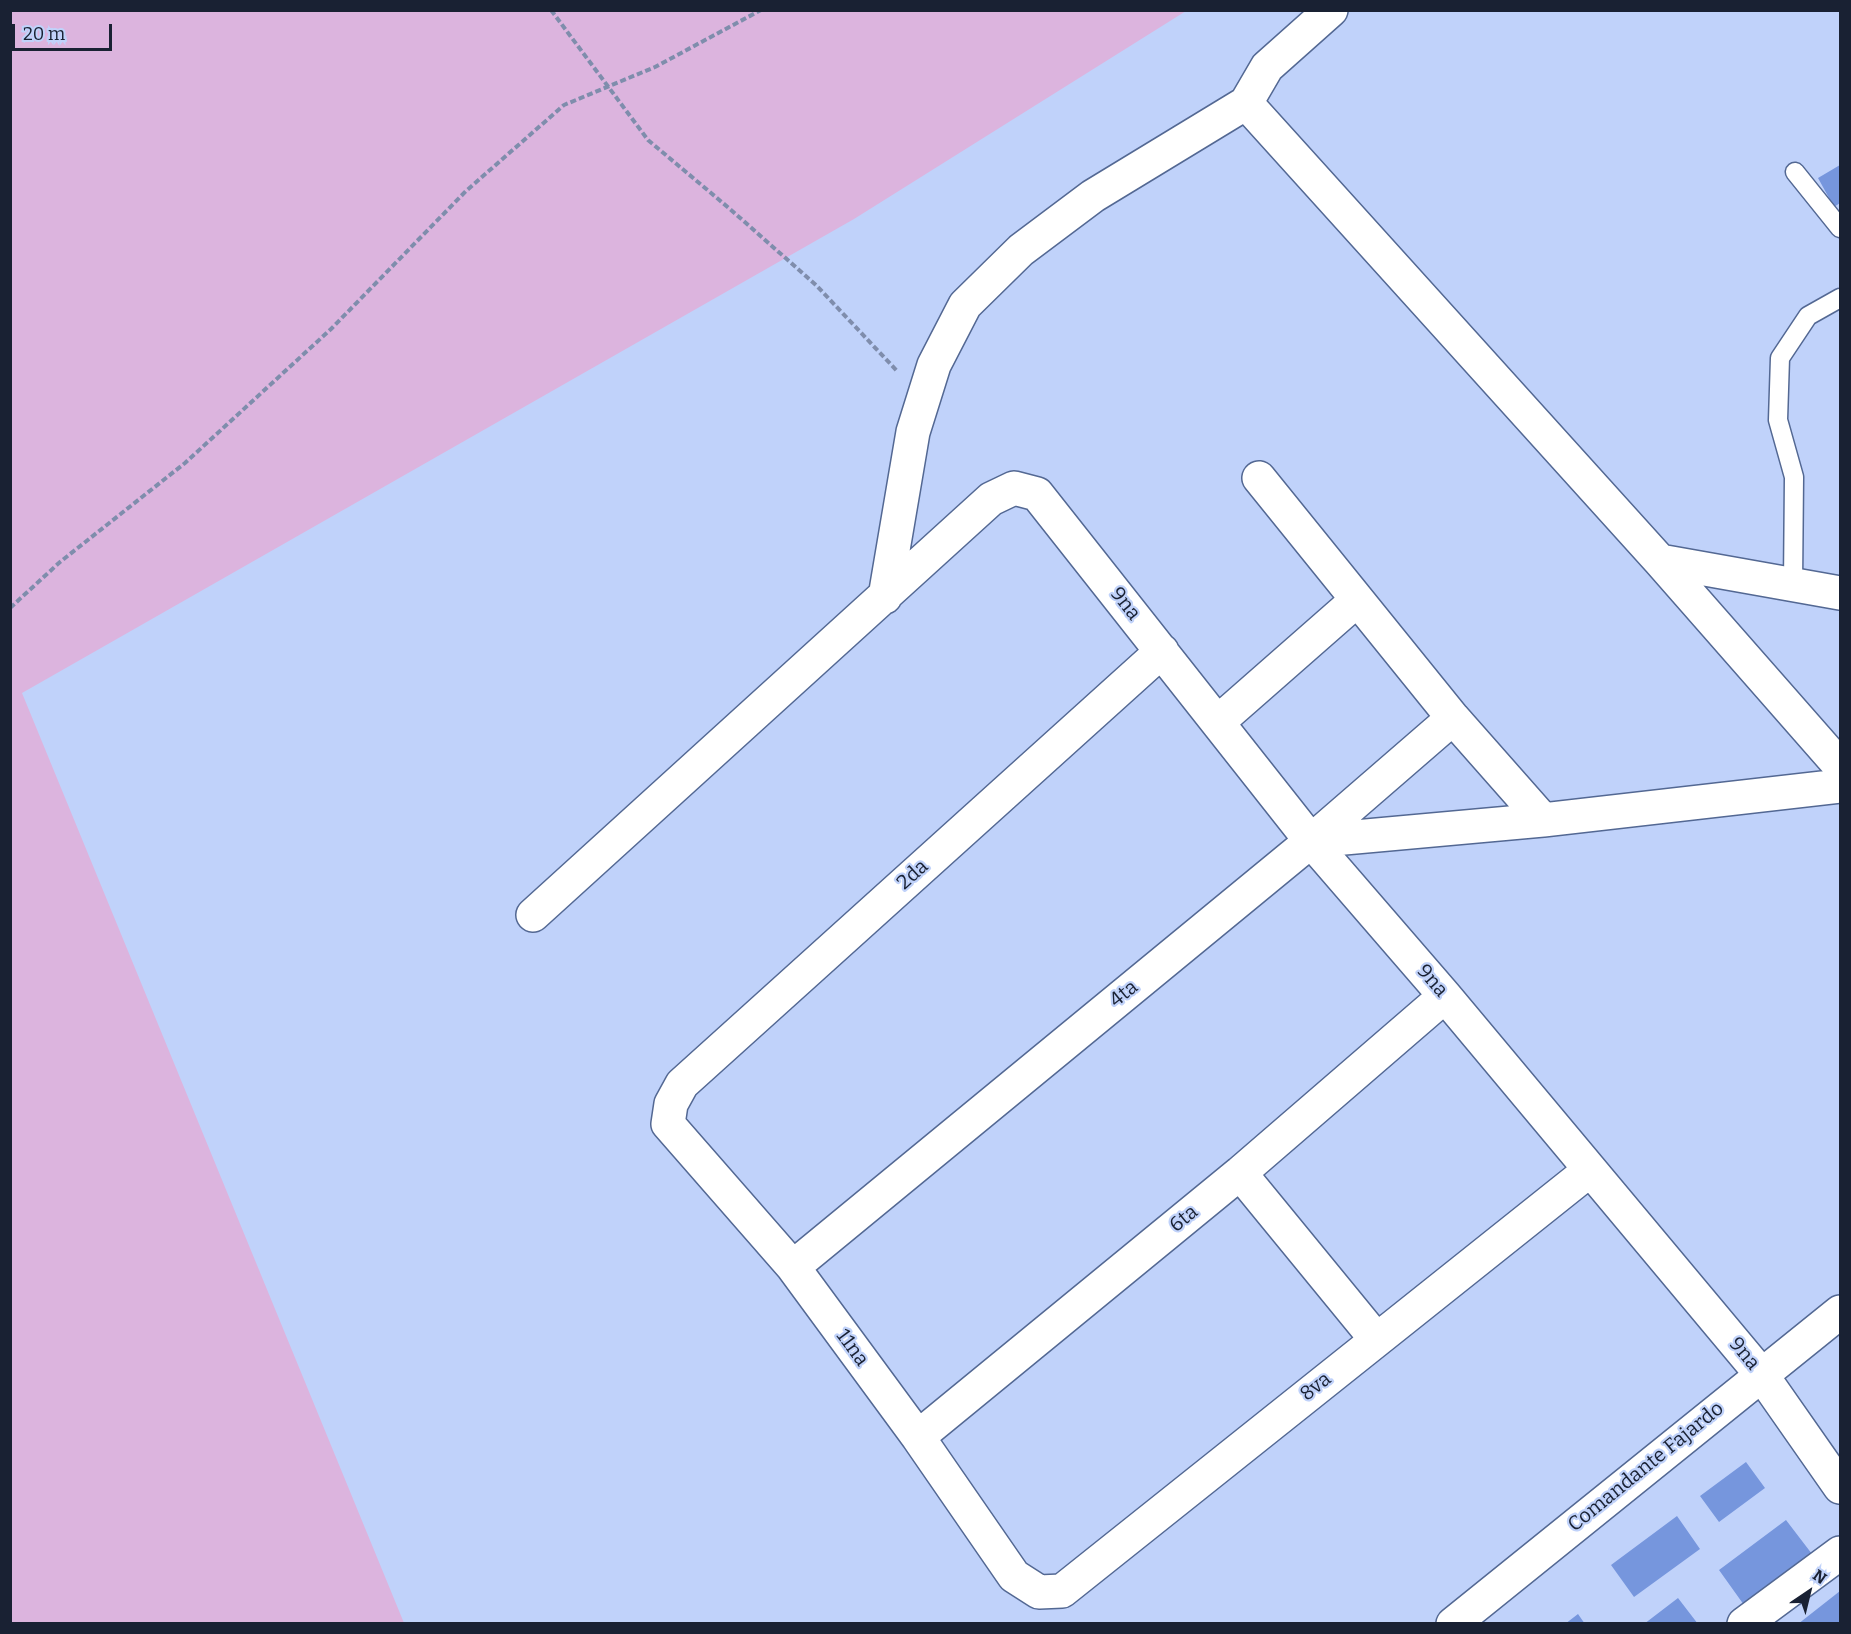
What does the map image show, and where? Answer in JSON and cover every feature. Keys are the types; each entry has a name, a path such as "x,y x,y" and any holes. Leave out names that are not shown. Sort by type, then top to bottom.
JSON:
{"street":[{"path":"533,915 885,597 912,432 934,365 965,305 1021,250 1093,196 1246,104 1267,67 1331,10"},
{"path":"1246,104 1660,561 1840,766"},
{"path":"1258,478 1453,718 1543,820"},
{"name":"9na","path":"885,597 991,499 1014,488 1037,494 1311,841 1445,996 1761,1374 1840,1487"},
{"path":"1660,561 1840,593"},
{"path":"1218,722 1357,600"},
{"name":"2da","path":"671,1104 682,1084 1162,651"},
{"name":"4ta","path":"793,1267 1311,841 1453,718"},
{"path":"1311,841 1543,820 1840,786"},
{"name":"6ta","path":"918,1437 1240,1173 1445,996"},
{"name":"11na","path":"671,1104 668,1124 793,1267 918,1437 1014,1576 1039,1592"},
{"name":"8va","path":"1039,1592 1062,1591 1590,1170"},
{"path":"1240,1173 1376,1339"},
{"name":"Comandante Fajardo","path":"1453,1623 1840,1312"},
{"path":"1744,1623 1840,1553"}],"lane":[{"path":"1795,172 1840,228"},
{"path":"1793,584 1794,477 1778,420 1780,358 1808,316 1840,298"}],"path":[{"path":"551,10 648,141 816,285 923,399"},
{"path":"10,608 60,562 185,463 331,329 466,191 564,105 655,67 761,10"}],"shaded area":[{"path":"11,10 1186,11 854,219 22,693 404,1623 11,1623"}],"building":[{"path":"1840,165 1840,203 1834,207 1818,178"},
{"path":"1746,1462 1765,1488 1719,1522 1700,1496"},
{"path":"1677,1516 1700,1549 1634,1597 1611,1565"},
{"path":"1786,1520 1812,1554 1744,1605 1719,1570"},
{"path":"1840,1591 1840,1624 1798,1624"},
{"path":"1678,1598 1698,1624 1644,1624"},
{"path":"1578,1614 1585,1624 1565,1624"}]}
